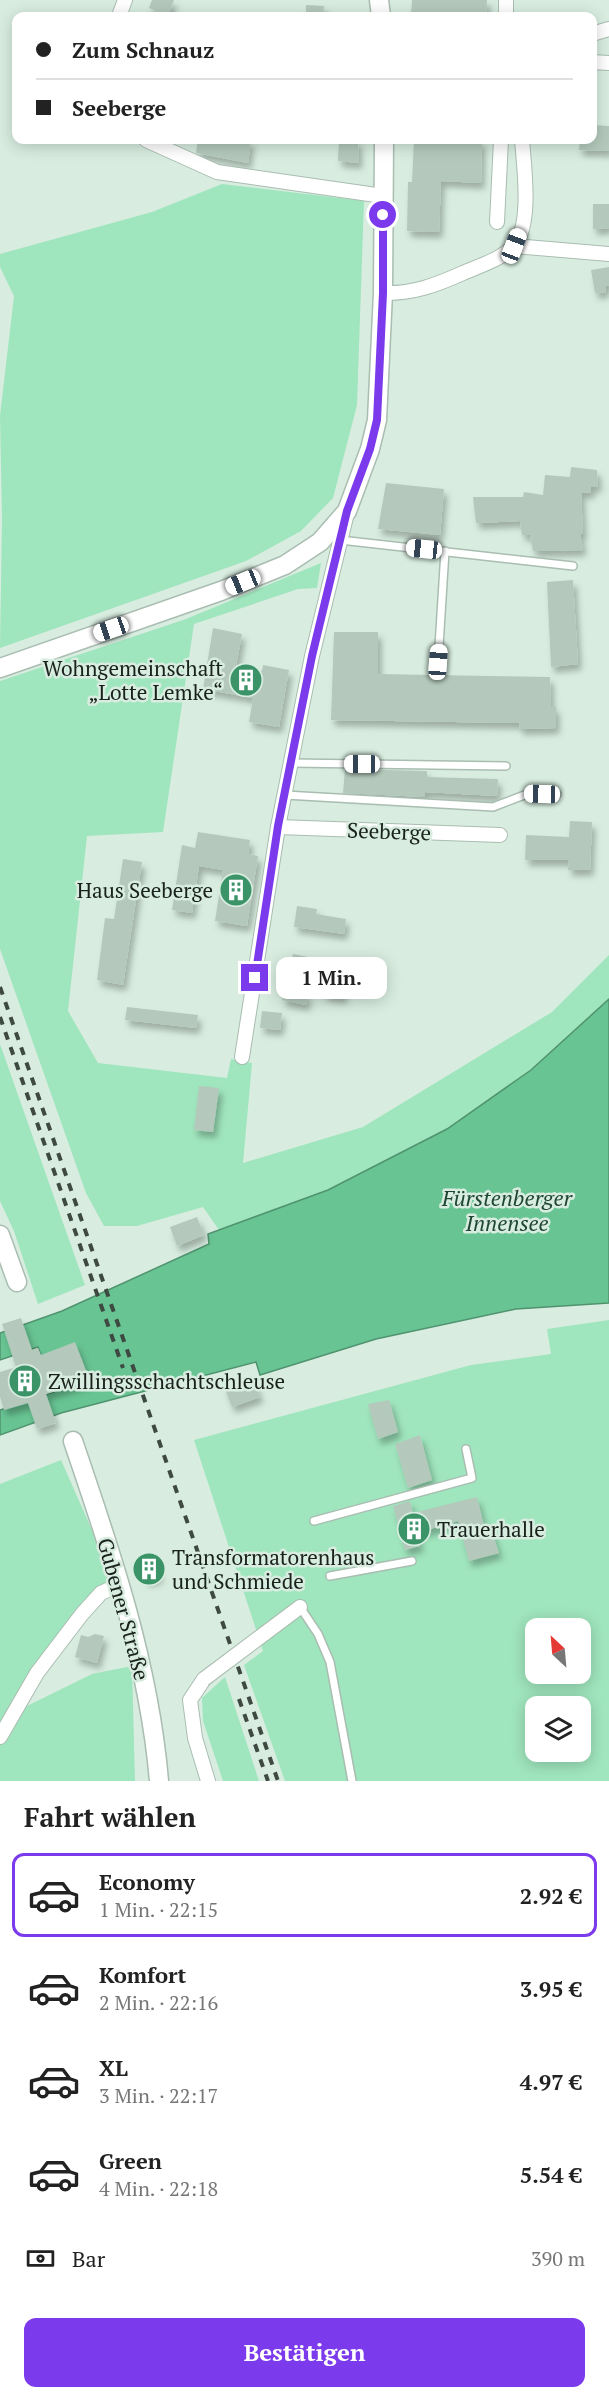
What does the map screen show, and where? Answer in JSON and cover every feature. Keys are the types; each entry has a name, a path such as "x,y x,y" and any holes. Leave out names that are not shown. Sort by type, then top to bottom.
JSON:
{"main road":[{"path":"0,668 221,591 285,565 320,542 347,511 370,449 377,420 383,293 384,144"},
{"path":"0,1234 17,1282"},
{"name":"Gubener Straße","path":"73,1441 121,1584 154,1725 159,1781"}],"street":[{"path":"155,144 217,172 383,196"},
{"path":"497,222 501,144"},
{"path":"383,293 404,294 432,287 502,256 514,246 521,228 526,203 522,144"},
{"path":"514,246 609,254"},
{"path":"242,1057 278,826 312,656 347,511"},
{"name":"Seeberge","path":"278,826 500,835"},
{"path":"0,1737 37,1673 82,1614 101,1593 121,1584"},
{"path":"208,1781 195,1738 190,1700 204,1679 300,1607"}],"lane":[{"path":"340,540 573,566"},
{"path":"438,662 445,551"},
{"path":"291,763 506,766"},
{"path":"285,795 493,807 527,794 557,794"},
{"path":"314,1521 472,1478 466,1449"},
{"path":"330,1576 412,1561"},
{"path":"300,1607 318,1634 330,1662 352,1781"}],"shaded area":[{"path":"222,184 364,201 357,405 333,498 301,531 246,561 0,648 2,519 0,416 14,296 0,267 0,254 152,212"},
{"path":"321,563 317,588 298,589 194,624 163,832 87,836 68,1011 98,1063 227,1078 231,1059 252,1063 243,1163 363,1127 552,1012 609,955 609,999 531,1070 447,1129 328,1190 219,1230 203,1207 137,1226 104,1226 86,1193 0,949 0,681 186,619"},
{"path":"0,1044 85,1285 38,1304 14,1231 0,1201"},
{"path":"609,1320 609,1781 285,1781 244,1665 263,1651 194,1440 471,1365 551,1354 547,1329"},
{"path":"61,1460 114,1580 0,1728 0,1484"},
{"path":"132,1666 135,1781 0,1781 0,1743 25,1707 92,1674"},
{"path":"225,1677 259,1781 223,1781 203,1721 202,1698"}],"water":[{"name":"Fürstenberger Innensee","path":"609,999 609,1303 516,1309 376,1339 260,1375 256,1362 61,1413 0,1435 0,1410 54,1392 38,1347 0,1360 0,1333 62,1311 209,1244 208,1234 328,1190 447,1129 531,1070"}],"building":[{"path":"152,0 174,0 170,12 158,12 149,8"},
{"path":"412,0 487,0 486,12 411,12"},
{"path":"306,5 324,6 323,12 306,12"},
{"path":"597,125 609,126 609,151 579,150 580,144 597,144"},
{"path":"197,144 250,144 248,163 196,153"},
{"path":"339,144 358,144 359,163 338,161"},
{"path":"414,144 482,144 481,183 441,181 439,232 407,231 408,182 412,182"},
{"path":"593,204 609,204 609,228 593,229"},
{"path":"609,267 609,285 605,286 606,292 595,293 591,270"},
{"path":"571,467 597,470 598,487 591,486 591,493 581,492 583,534 580,534 583,550 533,551 530,535 522,535 520,521 476,523 473,497 523,497 524,492 543,495 545,475 570,477"},
{"path":"386,483 444,489 440,535 378,529"},
{"path":"573,580 578,664 551,667 547,582"},
{"name":"Wohngemeinschaft „Lotte Lemke“","path":"213,628 242,634 236,666 262,671 263,665 289,670 279,727 249,722 253,698 203,689"},
{"path":"334,632 378,632 378,674 550,677 551,707 556,707 556,728 520,729 519,723 331,720"},
{"path":"345,769 427,771 427,777 498,779 497,796 425,792 425,797 343,793"},
{"path":"570,821 592,822 590,870 568,870 569,860 525,860 526,835 569,837"},
{"name":"Haus Seeberge","path":"198,832 250,840 248,854 258,856 247,926 215,921 223,870 199,866 192,913 172,910 182,845 195,848"},
{"path":"123,859 142,862 123,985 97,980 105,918 114,919"},
{"path":"297,906 317,909 316,914 346,919 344,934 294,927"},
{"path":"293,954 308,957 301,993 308,994 306,1005 282,1000"},
{"path":"328,965 344,968 342,978 346,979 343,998 323,995"},
{"path":"127,1007 198,1015 196,1028 125,1020"},
{"path":"262,1011 282,1013 280,1030 260,1028"},
{"path":"199,1086 219,1088 213,1132 194,1130"},
{"path":"197,1217 204,1235 177,1246 170,1227"},
{"name":"Zwillingsschachtschleuse","path":"21,1318 32,1350 38,1348 41,1355 75,1342 90,1381 46,1394 56,1423 37,1429 28,1403 4,1410 0,1397 0,1372 16,1367 2,1324"},
{"path":"252,1376 260,1397 232,1407 224,1386"},
{"path":"389,1400 398,1432 378,1439 368,1404"},
{"path":"420,1435 432,1480 408,1488 395,1444"},
{"name":"Trauerhalle","path":"477,1497 485,1530 491,1529 499,1553 469,1561 458,1521 417,1533 420,1546 405,1550 393,1506 410,1501 413,1513"},
{"name":"Transformatorenhaus und Schmiede","path":"153,1557 160,1577 146,1581 139,1562"},
{"path":"95,1634 104,1636 97,1663 75,1657 81,1635 88,1637"}],"railway":[{"path":"0,987 278,1781"},
{"path":"0,1017 123,1368"},
{"path":"239,1699 268,1781"}],"place":[{"name":"Wohngemeinschaft „Lotte Lemke“","path":"246,680"},
{"name":"Haus Seeberge","path":"236,890"},
{"name":"Zwillingsschachtschleuse","path":"25,1381"},
{"name":"Trauerhalle","path":"414,1529"},
{"name":"Transformatorenhaus und Schmiede","path":"149,1569"}],"route":[{"path":"255,978 278,826 312,656 347,511 370,449 377,420 383,293 383,215"}]}
